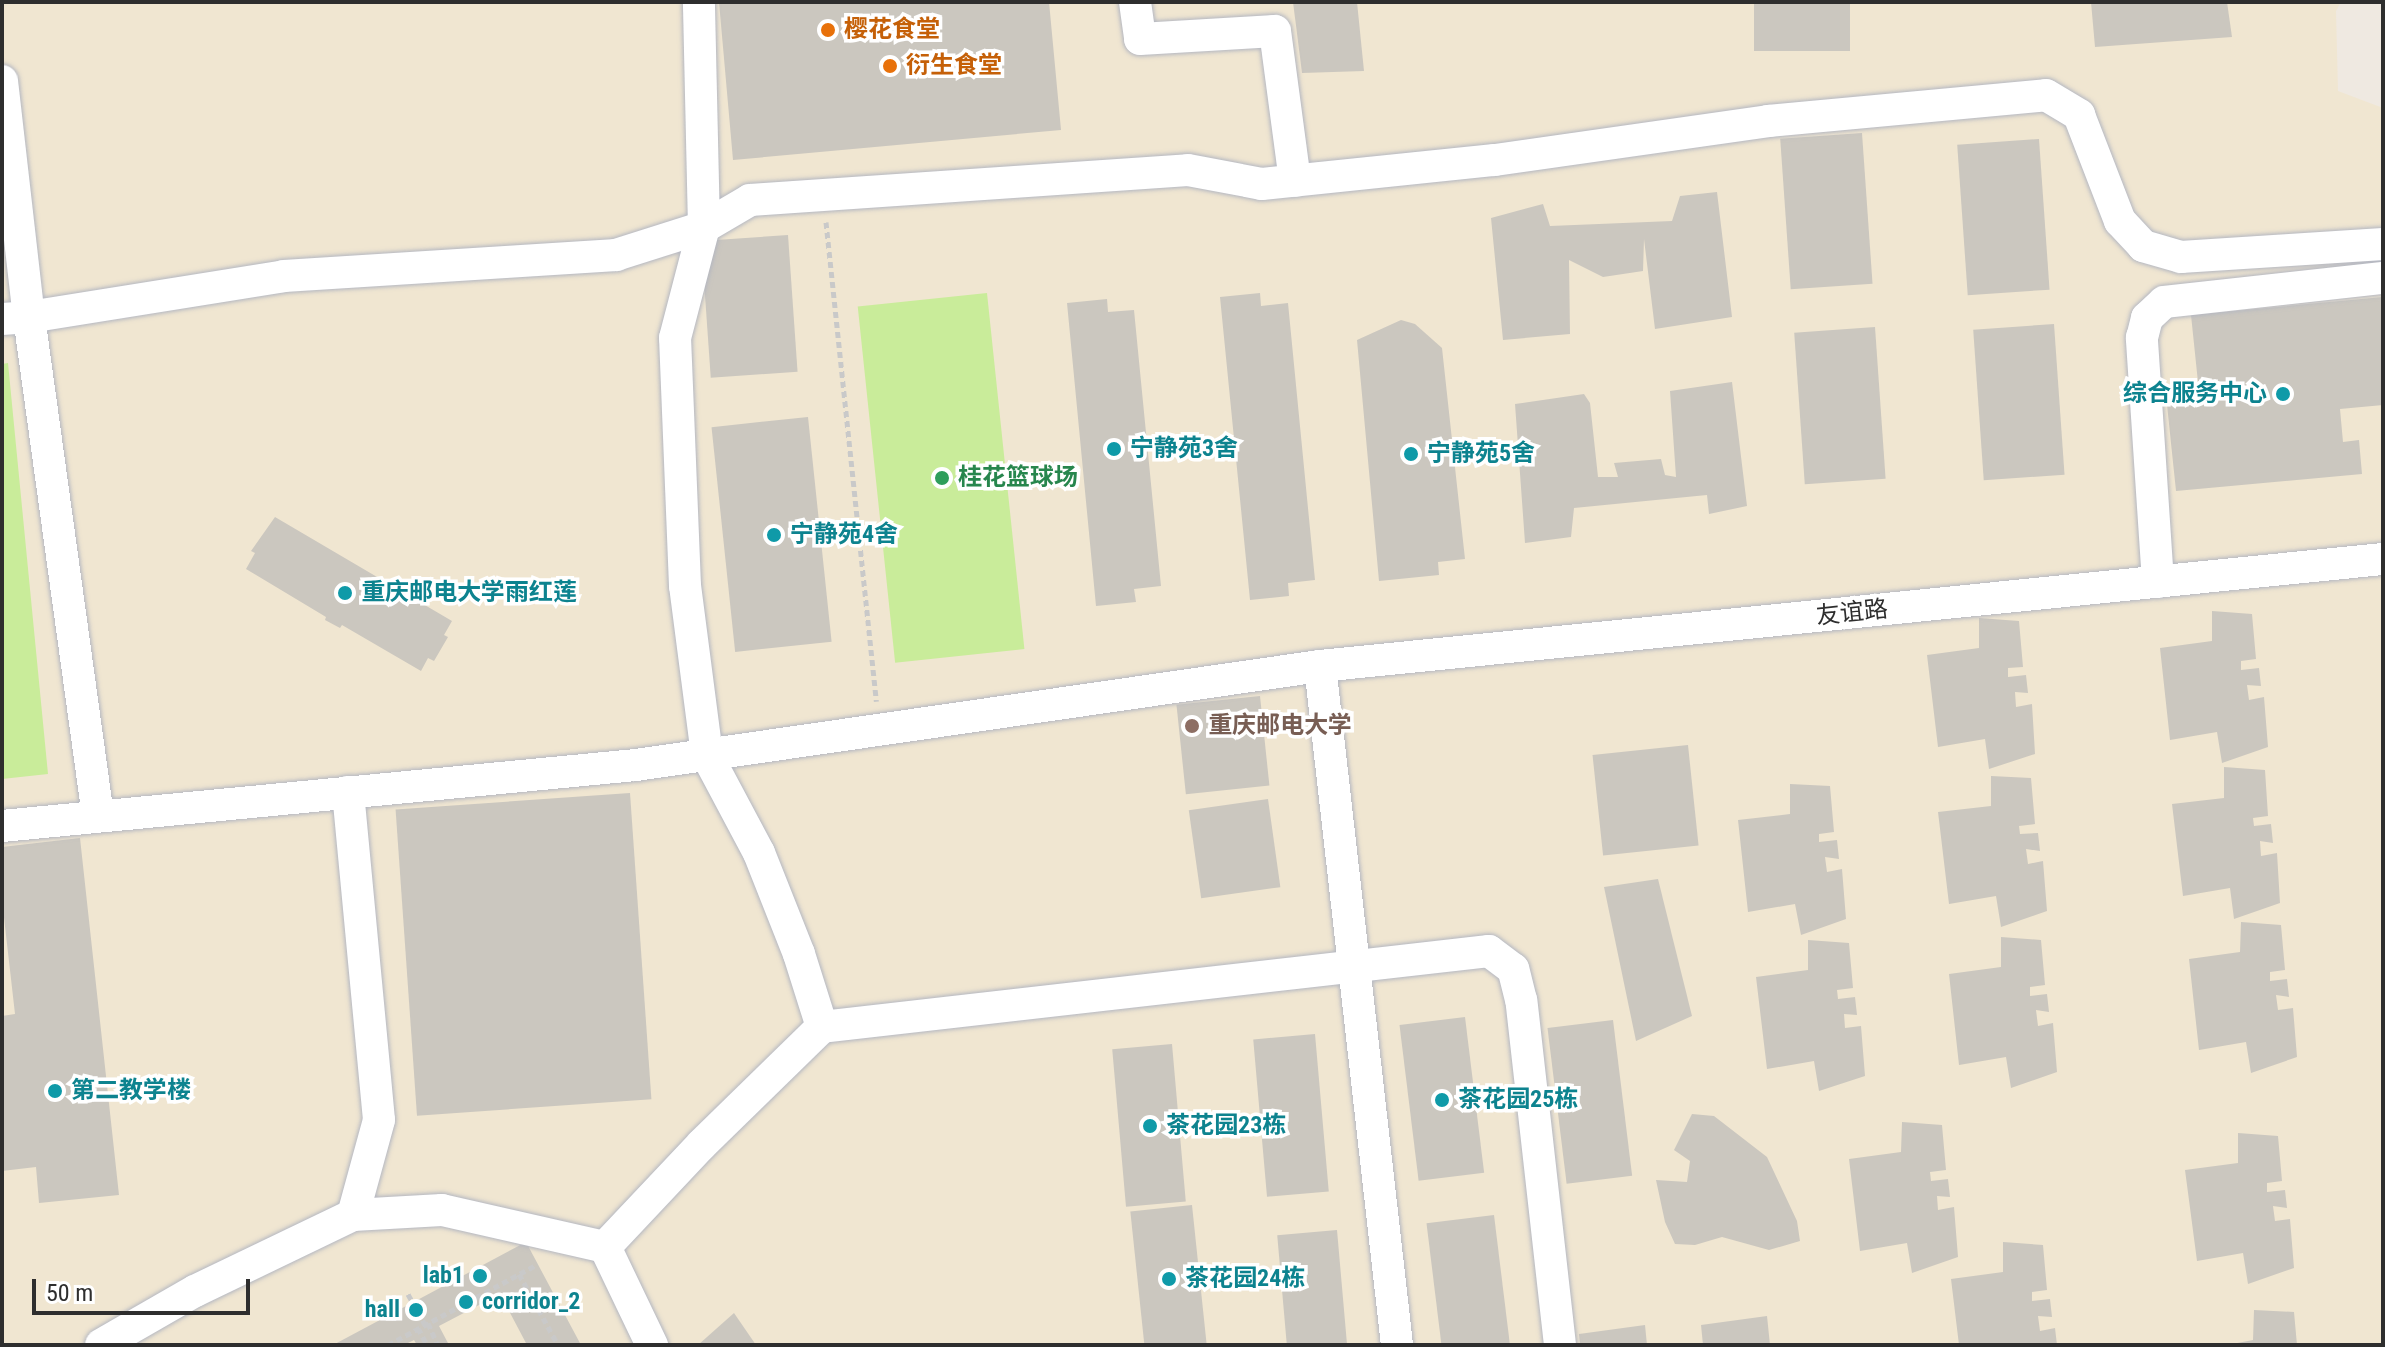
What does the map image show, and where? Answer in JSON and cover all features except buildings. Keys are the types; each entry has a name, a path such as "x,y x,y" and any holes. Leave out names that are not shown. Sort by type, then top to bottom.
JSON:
{"street":[{"path":"699,2 704,227 675,338 685,586 707,755 759,853 799,954 822,1027"},
{"path":"1135,2 1140,39 1275,31 1295,181"},
{"path":"2,81 15,318 98,816"},
{"path":"15,318 284,276 616,255 704,227 750,200 1188,170 1262,184 1495,160 1768,121 2046,95 2079,115 2120,221 2143,246 2181,257 2383,244"},
{"path":"2158,582 2142,338 2147,318 2164,302 2383,278"},
{"name":"友谊路","path":"2,826 707,755 1320,666 2383,559"},
{"path":"1320,666 1351,964 1397,1345"},
{"path":"348,792 379,1120 353,1215"},
{"path":"605,1247 702,1144 822,1027 1351,964 1489,951 1513,969 1521,1000 1560,1345"},
{"path":"101,1345 195,1291 353,1215 442,1210 605,1247"},
{"path":"605,1247 652,1345"}],"path":[{"path":"823,194 879,730"},
{"path":"388,1345 545,1258"},
{"path":"519,1274 558,1345"},
{"path":"408,1294 438,1345"},
{"path":"424,1325 427,1345"}],"shaded area":[{"name":"重庆邮电大学","path":"2,2 2341,2 2336,11 2338,91 2383,108 2383,1345 2,1345"}],"green space":[{"name":"桂花篮球场","path":"987,293 1024,649 895,663 858,307"},
{"path":"8,363 48,774 2,779 2,364"}],"place":[{"name":"樱花食堂","path":"828,30"},
{"name":"衍生食堂","path":"890,66"},
{"name":"综合服务中心","path":"2283,394"},
{"name":"宁静苑3舍","path":"1114,449"},
{"name":"宁静苑5舍","path":"1411,454"},
{"name":"桂花篮球场","path":"942,478"},
{"name":"宁静苑4舍","path":"774,535"},
{"name":"重庆邮电大学雨红莲","path":"345,593"},
{"name":"重庆邮电大学","path":"1192,726"},
{"name":"第二教学楼","path":"55,1091"},
{"name":"茶花园25栋","path":"1442,1100"},
{"name":"茶花园23栋","path":"1150,1126"},
{"name":"lab1","path":"480,1276"},
{"name":"茶花园24栋","path":"1169,1279"},
{"name":"corridor_2","path":"466,1302"},
{"name":"hall","path":"416,1310"}]}
